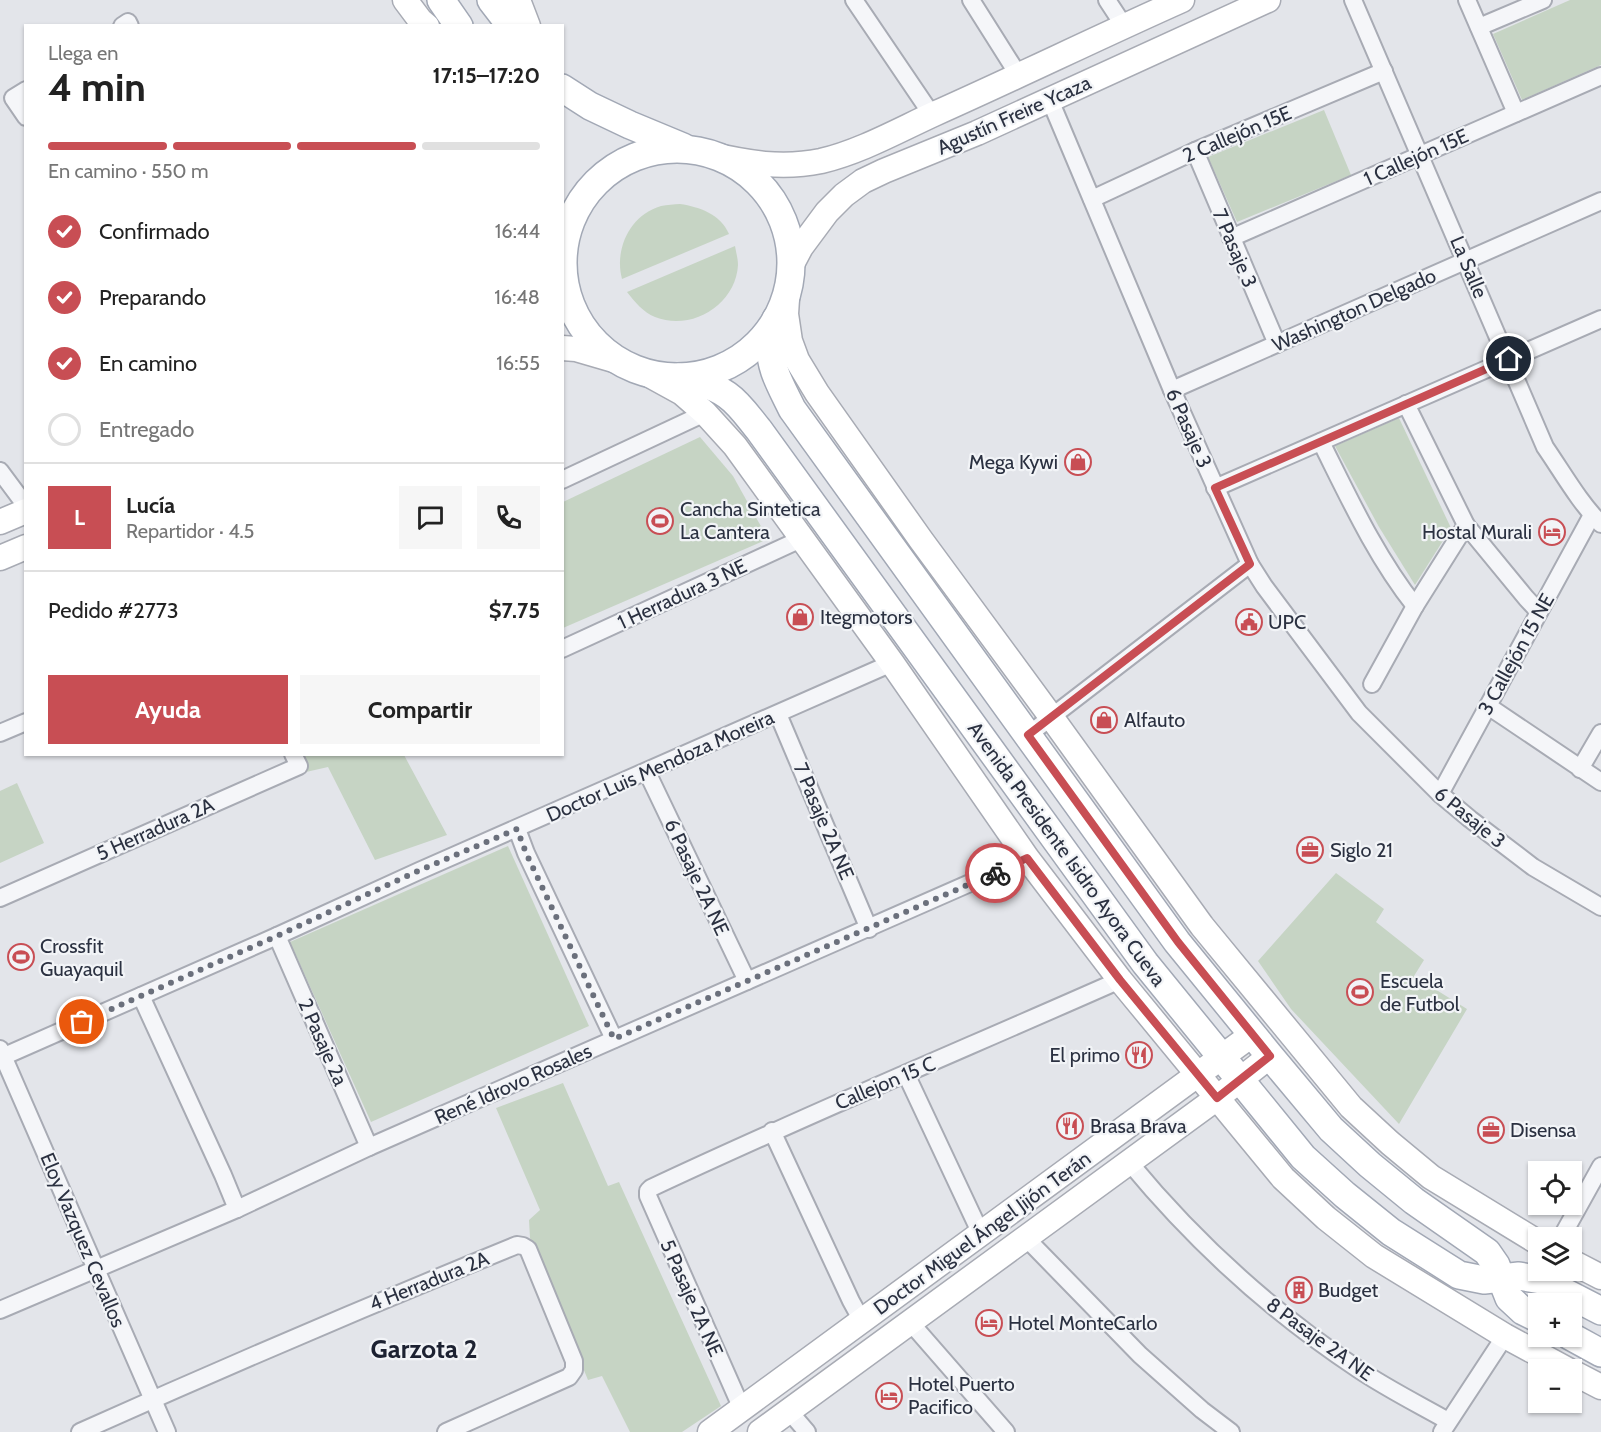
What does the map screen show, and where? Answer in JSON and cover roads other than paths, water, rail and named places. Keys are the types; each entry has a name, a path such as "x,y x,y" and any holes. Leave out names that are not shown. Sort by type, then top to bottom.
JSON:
{"main road":[{"path":"405,0 424,24"},
{"path":"441,0 458,24"},
{"path":"491,0 509,24"},
{"path":"518,0 527,24"},
{"name":"Agustín Freire Ycaza","path":"700,152 746,163 770,165 821,161 851,152 1182,0"},
{"name":"Agustín Freire Ycaza","path":"790,275 801,247 827,212 863,181 977,133 1268,0"},
{"path":"564,89 590,106 630,125 742,169 768,194 778,209 790,243 786,314 790,340 797,360 812,385 921,540 1202,926 1351,1107 1431,1177 1528,1236"},
{"path":"564,244 575,211 585,195 615,167 650,152 670,149 700,152"},
{"path":"564,209 565,288 572,306 581,324 600,345 633,367"},
{"path":"564,348 576,349 633,367 678,377 714,371 746,354 759,342 776,319 783,304 790,275"},
{"name":"Avenida Presidente Isidro Ayora Cueva","path":"776,319 770,343 771,360 775,375 792,409 1178,942 1330,1129 1414,1201 1487,1252 1496,1265 1509,1298 1528,1314"},
{"name":"Avenida Presidente Isidro Ayora Cueva","path":"633,367 682,393 705,413 735,447 892,663 1027,858 1120,980 1283,1178 1326,1218 1374,1256 1505,1336 1548,1359"},
{"name":"Avenida Presidente Isidro Ayora Cueva","path":"678,377 714,388 728,395 759,430 1145,963 1303,1156 1345,1195 1391,1232 1459,1275 1484,1280 1520,1276 1541,1280 1601,1311"},
{"path":"0,522 24,512"},
{"path":"0,558 24,548"},
{"name":"Doctor Miguel Ángel Jijón Terán","path":"710,1432 1253,1034"},
{"name":"Doctor Miguel Ángel Jijón Terán","path":"760,1432 1217,1098 1270,1056"},
{"path":"1582,1267 1601,1277"},
{"path":"1582,1343 1601,1353"},
{"path":"1582,1377 1601,1387"}],"street":[{"path":"854,0 932,115"},
{"path":"971,0 1019,76"},
{"path":"1107,0 1124,26"},
{"name":"La Salle","path":"1353,0 1545,447 1596,519"},
{"path":"1467,0 1516,113"},
{"path":"1479,27 1542,0"},
{"name":"2 Callejón 15E","path":"1092,199 1195,151 1384,71"},
{"name":"1 Callejón 15E","path":"1231,238 1601,76"},
{"path":"24,91 13,98 24,114"},
{"name":"6 Pasaje 3","path":"1050,100 1215,488 1250,564 1270,595 1359,713 1440,794 1533,867 1601,907"},
{"name":"7 Pasaje 3","path":"1195,151 1277,344"},
{"name":"Washington Delgado","path":"1172,390 1601,201"},
{"path":"1215,488 1601,319"},
{"path":"1406,404 1466,525 1539,612"},
{"path":"564,479 705,413"},
{"path":"1321,442 1368,534 1401,588 1415,606"},
{"path":"0,471 24,503"},
{"name":"3 Callejón 15 NE","path":"1440,794 1539,612 1596,519"},
{"path":"1372,684 1415,606 1466,525"},
{"name":"1 Herradura 3 NE","path":"564,648 801,539"},
{"path":"1028,735 1250,564"},
{"name":"Doctor Luis Mendoza Moreira","path":"1,1054 141,996 418,871 892,663"},
{"path":"1488,706 1601,782"},
{"name":"7 Pasaje 2A NE","path":"778,714 869,929"},
{"path":"0,733 24,723"},
{"path":"1580,769 1601,733"},
{"name":"5 Herradura 2A","path":"0,898 298,766 294,756"},
{"name":"6 Pasaje 2A NE","path":"646,772 747,981"},
{"path":"517,829 526,853 614,1039"},
{"name":"René Idrovo Rosales","path":"0,1310 237,1209 369,1147 1027,858"},
{"name":"2 Pasaje 2a","path":"277,936 369,1147"},
{"name":"Callejon 15 C","path":"651,1188 772,1131 1120,980"},
{"path":"141,996 237,1209"},
{"name":"Eloy Vazquez Cevallos","path":"1,1054 166,1432"},
{"path":"906,1074 981,1234"},
{"path":"772,1131 862,1321"},
{"name":"8 Pasaje 2A NE","path":"1129,1162 1198,1239 1275,1309 1358,1370 1445,1427"},
{"path":"1566,1227 1601,1166"},
{"name":"5 Pasaje 2A NE","path":"651,1188 648,1196 742,1408"},
{"path":"1026,1238 1140,1355 1202,1410 1231,1432"},
{"name":"4 Herradura 2A","path":"80,1432 393,1296 517,1245 523,1246 528,1249 574,1361 574,1370 569,1377 446,1432"},
{"path":"910,1323 1006,1432"},
{"path":"1445,1427 1505,1336"},
{"path":"789,1411 807,1432"}],"place":[{"name":"Mega Kywi","path":"1078,462"},
{"name":"Cancha Sintetica La Cantera","path":"660,521"},
{"name":"Hostal Murali","path":"1552,532"},
{"name":"Itegmotors","path":"800,617"},
{"name":"UPC","path":"1249,622"},
{"name":"Alfauto","path":"1104,720"},
{"name":"Siglo 21","path":"1310,850"},
{"name":"Crossfit Guayaquil","path":"21,957"},
{"name":"Escuela de Futbol","path":"1360,992"},
{"name":"El primo","path":"1139,1055"},
{"name":"Brasa Brava","path":"1070,1126"},
{"name":"Disensa","path":"1491,1130"},
{"name":"Budget","path":"1299,1290"},
{"name":"Hotel MonteCarlo","path":"989,1323"},
{"name":"Hotel Puerto Pacifico","path":"889,1396"}],"district":[{"name":"Garzota 2","path":"424,1349"}]}
